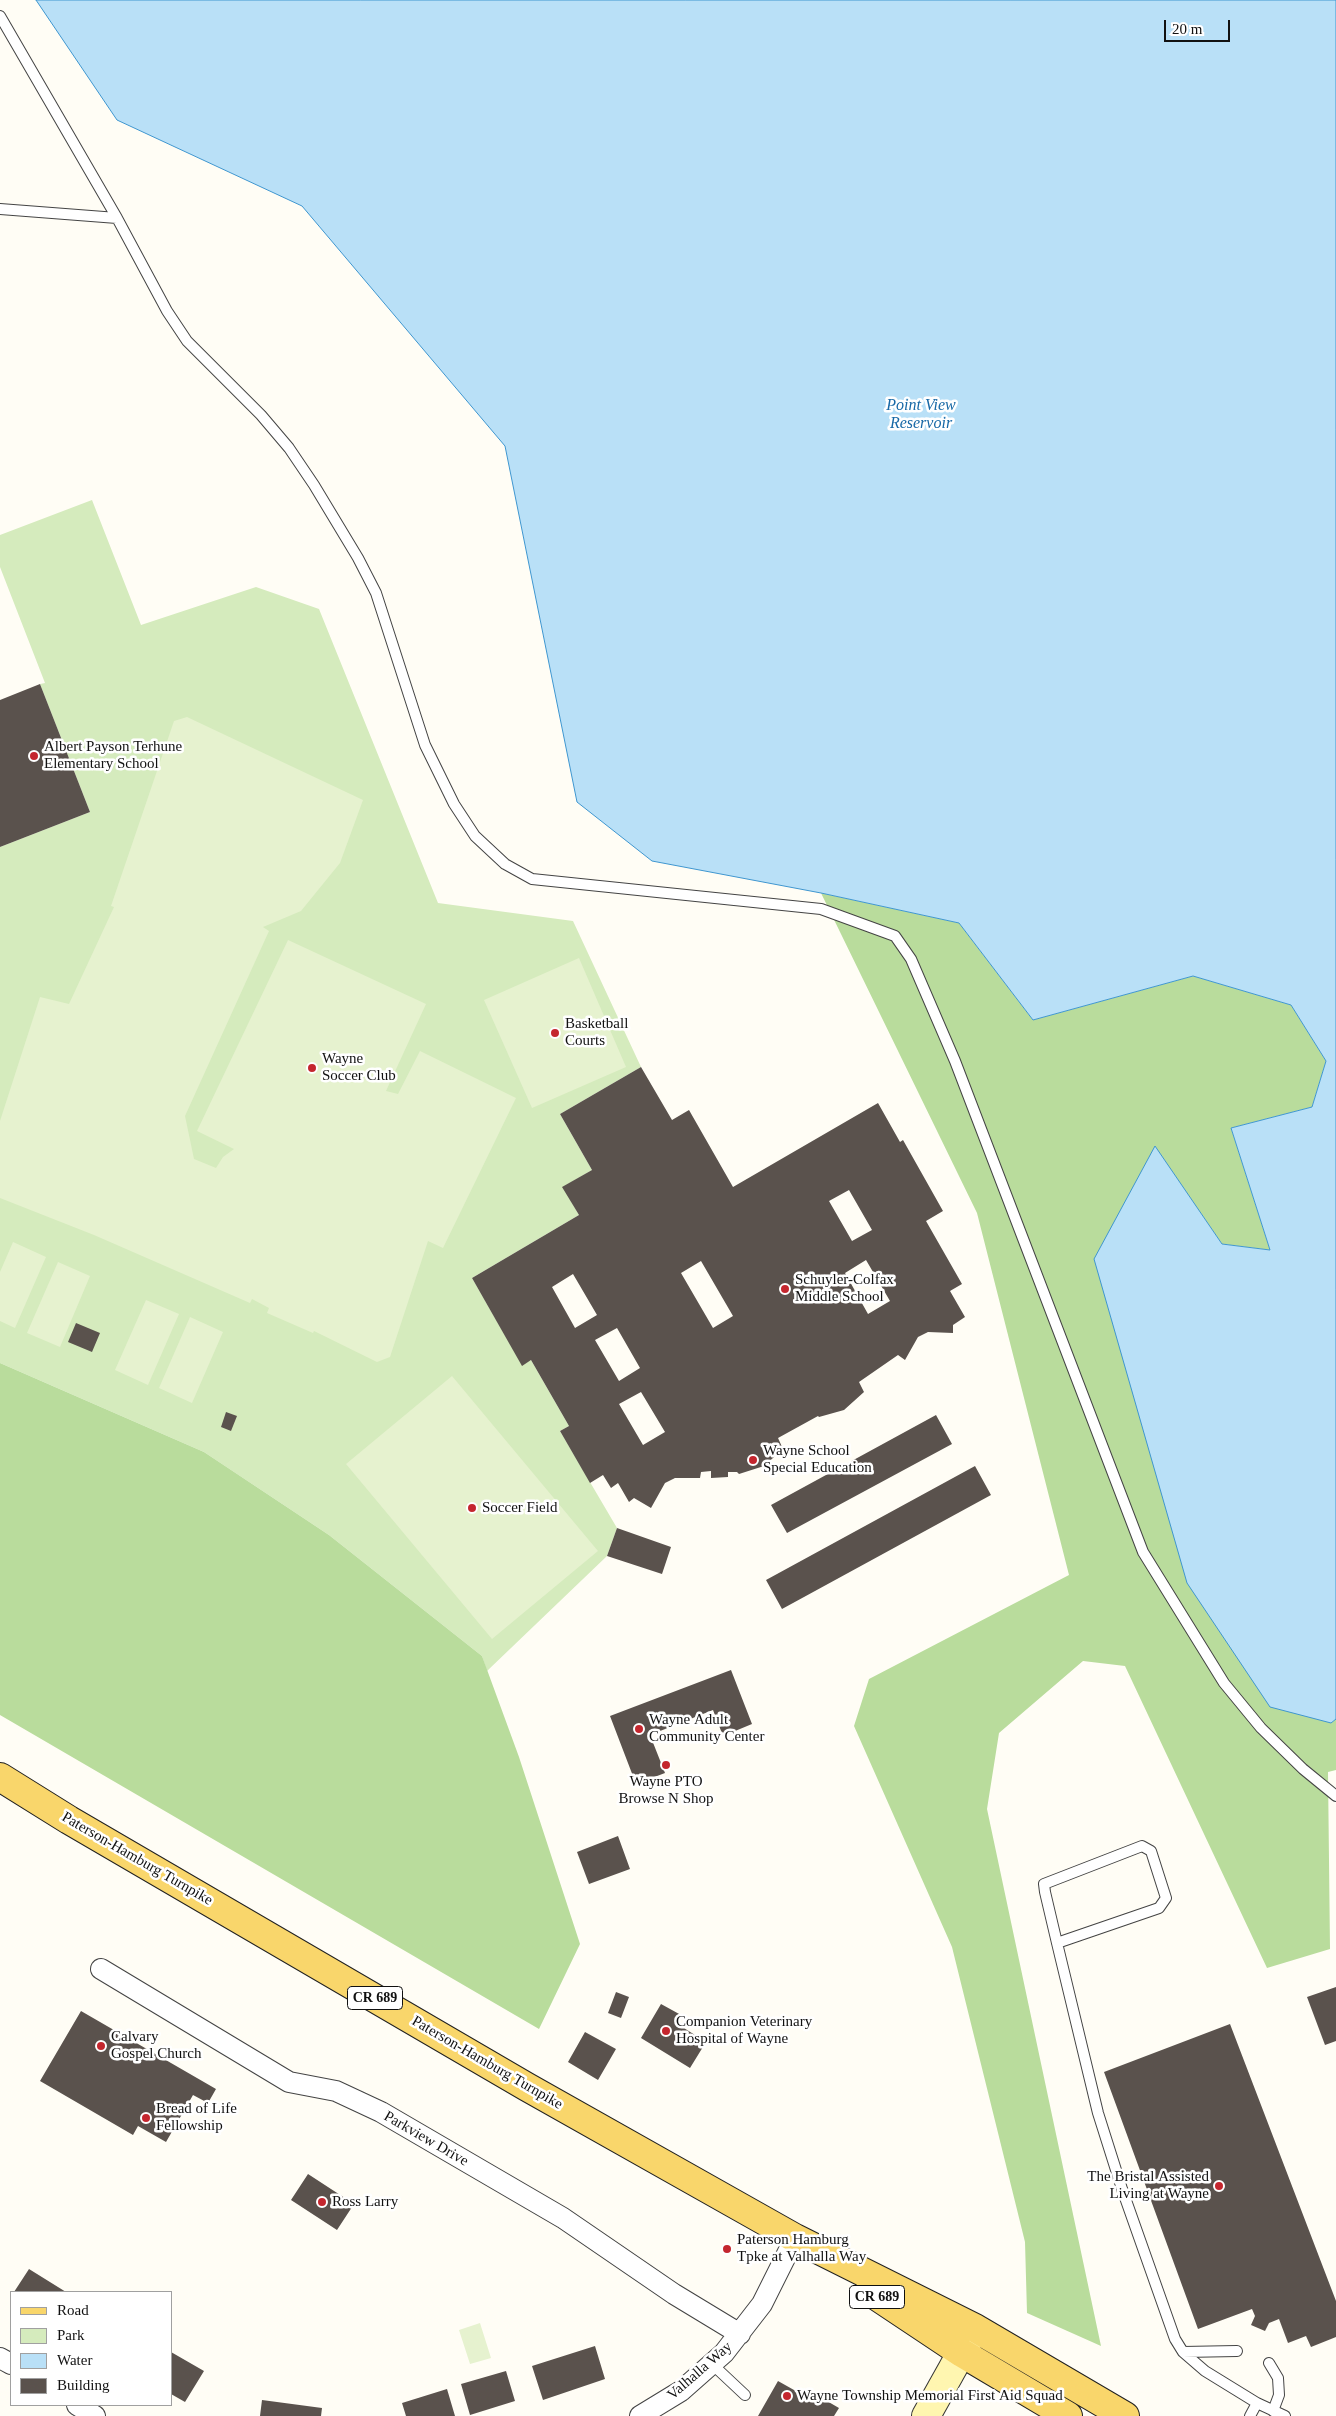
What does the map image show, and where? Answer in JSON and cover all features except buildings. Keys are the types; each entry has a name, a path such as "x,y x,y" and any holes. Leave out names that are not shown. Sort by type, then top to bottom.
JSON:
{"main road":[{"name":"Paterson-Hamburg Turnpike","path":"0,1777 86,1830 527,2087 795,2238 975,2328 1125,2416"},
{"name":"Paterson-Hamburg Turnpike","path":"795,2238 853,2281 962,2353 1068,2416"}],"street":[{"name":"Parkview Drive","path":"101,1969 289,2082 336,2091 381,2112 562,2218 674,2294 740,2334"},
{"name":"Valhalla Way","path":"640,2416 681,2391 712,2364 740,2334 762,2304 795,2238"},
{"path":"926,2416 975,2328"},
{"path":"79,2406 96,2416"}],"lane":[{"path":"0,16 117,218 167,312 187,341 261,415 289,448 332,516 376,593 425,745 454,804 475,836 505,864 532,879 821,909 895,936 911,959 955,1061 1143,1552 1224,1683 1261,1728 1303,1769 1336,1796"},
{"path":"0,209 117,218"},
{"path":"1057,1943 1159,1908 1166,1898 1151,1851 1142,1846 1044,1884 1057,1943 1098,2113 1148,2264 1175,2338 1183,2352 1205,2371 1284,2416"},
{"path":"1183,2352 1238,2352"},
{"path":"1268,2363 1278,2378 1279,2395 1273,2410"},
{"path":"712,2364 745,2395"},
{"path":"1250,2416 1257,2402"}],"green space":[{"path":"92,500 141,625 256,587 319,609 438,903 573,921 641,1067 560,1114 592,1170 563,1187 579,1215 472,1278 522,1365 531,1360 569,1426 560,1431 617,1528 607,1556 487,1671 482,1656 329,1535 204,1452 0,1363 0,847 90,812 40,684 45,683 0,567 0,535"},
{"path":"187,717 363,800 340,863 301,911 263,927 269,931 185,1116 194,1159 216,1168 223,1157 234,1149 197,1131 288,940 426,1004 386,1091 398,1094 420,1051 516,1098 443,1248 428,1241 390,1357 377,1362 314,1331 313,1333 267,1313 269,1308 252,1299 250,1303 94,1235 0,1198 0,1121 40,997 69,1004 114,907 111,906 174,721"},
{"path":"821,893 959,923 1033,1020 1193,976 1291,1005 1326,1061 1312,1107 1231,1128 1270,1250 1222,1244 1155,1147 1331,1723 1336,1719 1336,1770 1328,1772 1330,1949 1267,1968 1125,1666 1083,1661 999,1733 987,1809 1101,2346 1027,2313 1025,2242 952,1947 854,1726 869,1679 1069,1575 977,1213"},
{"name":"Basketball Courts","path":"579,958 626,1067 532,1108 484,1000"},
{"path":"13,1242 46,1257 15,1328 0,1321 0,1272"},
{"path":"58,1262 90,1276 60,1347 27,1333"},
{"path":"146,1300 179,1314 148,1385 115,1370"},
{"path":"190,1317 223,1332 192,1403 159,1388"},
{"path":"0,1363 204,1452 329,1535 482,1656 519,1757 580,1944 539,2029 0,1715"},
{"name":"Soccer Field","path":"452,1376 598,1551 492,1639 346,1464"},
{"path":"480,2323 491,2358 470,2364 459,2330"}],"water":[{"name":"Point View Reservoir","path":"36,0 1336,0 1336,1719 1331,1723 1270,1707 1187,1583 1094,1259 1155,1146 1222,1244 1270,1250 1231,1128 1312,1107 1326,1061 1291,1005 1193,976 1033,1020 959,923 821,893 652,861 577,802 505,446 302,206 117,120"}],"place":[{"name":"Albert Payson Terhune Elementary School","path":"34,756"},
{"name":"Basketball Courts","path":"555,1033"},
{"name":"Wayne Soccer Club","path":"312,1068"},
{"name":"Schuyler-Colfax Middle School","path":"785,1289"},
{"name":"Wayne School Special Education","path":"753,1460"},
{"name":"Soccer Field","path":"472,1508"},
{"name":"Wayne Adult Community Center","path":"639,1729"},
{"name":"Wayne PTO Browse N Shop","path":"666,1765"},
{"name":"Companion Veterinary Hospital of Wayne","path":"666,2031"},
{"name":"Calvary Gospel Church","path":"101,2046"},
{"name":"Bread of Life Fellowship","path":"146,2118"},
{"name":"The Bristal Assisted Living at Wayne","path":"1219,2186"},
{"name":"Ross Larry","path":"322,2202"},
{"name":"Paterson Hamburg Tpke at Valhalla Way","path":"727,2249"},
{"name":"Wayne Township Memorial First Aid Squad","path":"787,2396"}]}
